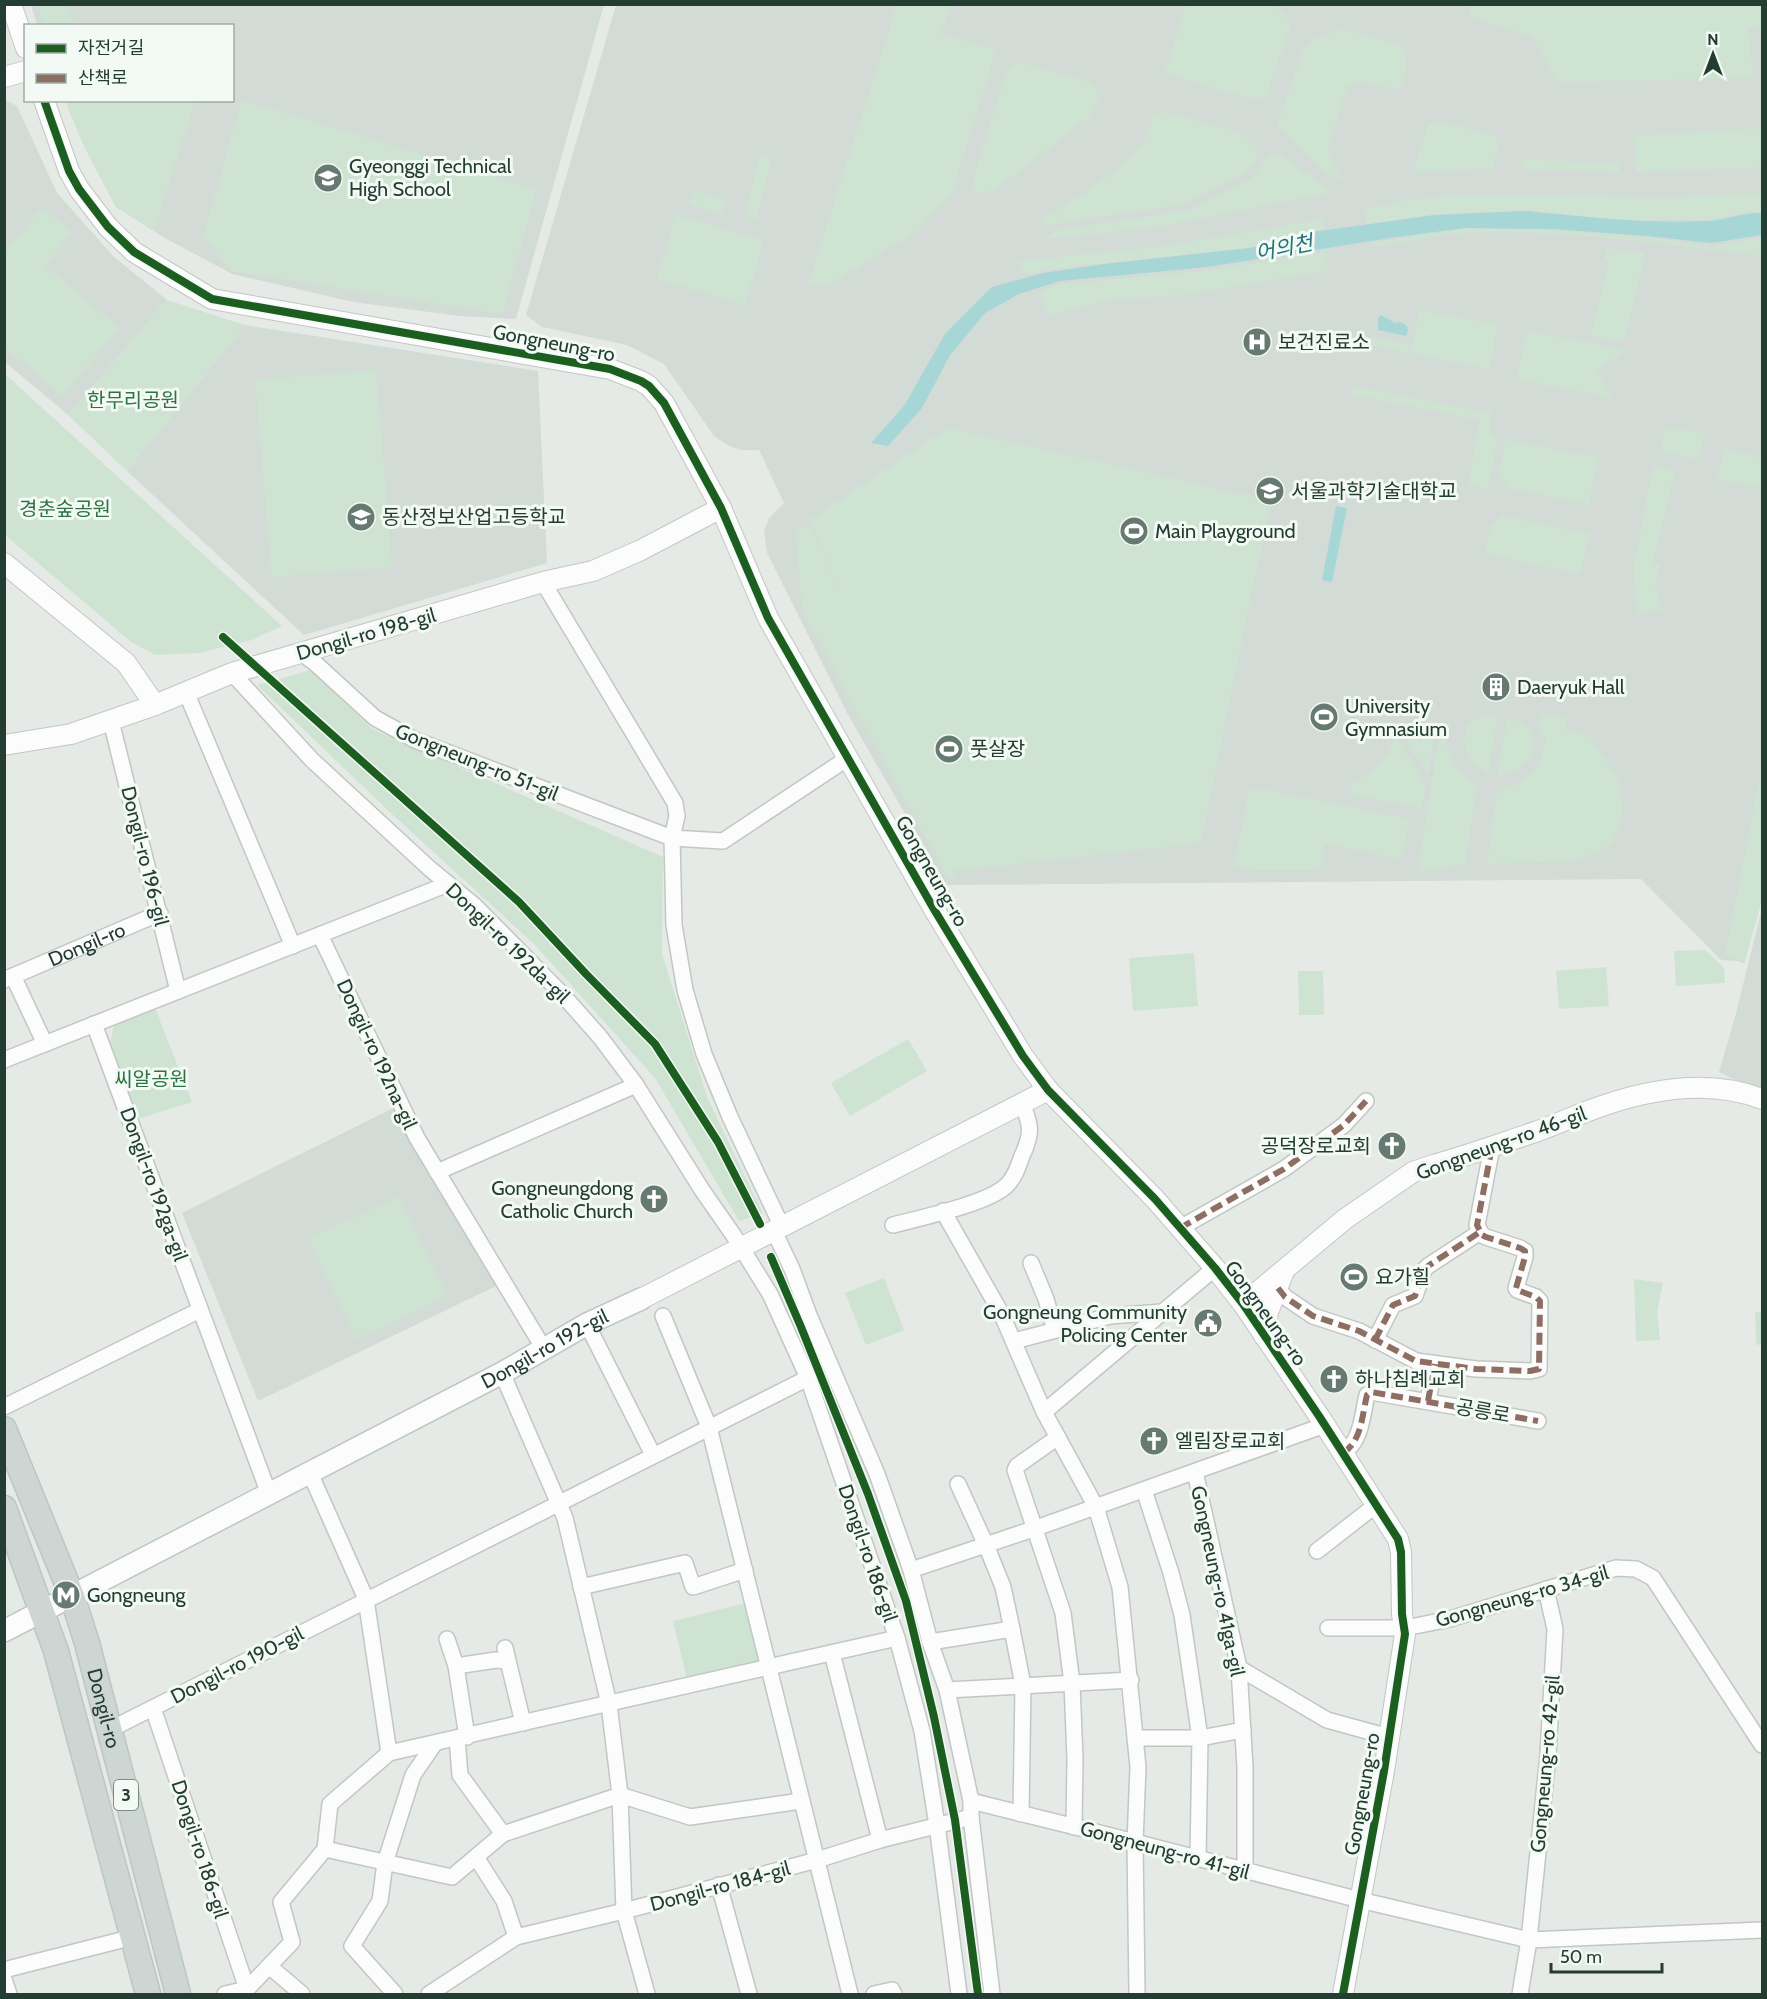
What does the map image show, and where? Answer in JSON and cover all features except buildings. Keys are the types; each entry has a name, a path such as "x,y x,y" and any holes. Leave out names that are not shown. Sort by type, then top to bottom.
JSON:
{"main road":[{"name":"Dongil-ro 192-gil","path":"4,1631 502,1373 587,1324 641,1299"},
{"name":"Dongil-ro","path":"4,1429 72,1596 87,1643 178,1995"},
{"name":"Dongil-ro","path":"4,1508 43,1611 69,1696 148,1995"}],"street":[{"path":"11,4 24,42"},
{"path":"4,77 24,71"},
{"name":"Gongneung-ro","path":"45,102 69,171 108,227 134,252 212,299 610,369 632,376 649,386 664,403 721,508 768,618 935,911 1023,1056 1048,1090 1155,1199 1243,1304 1325,1425 1398,1539 1401,1552 1402,1614 1405,1628 1389,1737 1343,1995"},
{"name":"Dongil-ro 198-gil","path":"4,745 71,734 155,705 232,673 543,582 593,571 641,550 721,508"},
{"path":"4,563 126,663 155,705"},
{"path":"543,582 675,803 677,816 672,838 674,925 685,990 704,1054 778,1229 809,1316 877,1474 911,1570 930,1642 947,1690 971,1809 992,1995"},
{"name":"Gongneung-ro 51-gil","path":"301,653 375,718 415,741 672,838 723,841 848,758"},
{"name":"Dongil-ro 192da-gil","path":"232,673 312,760 517,947 561,993 600,1037 636,1085 702,1190 742,1247"},
{"path":"186,692 293,946"},
{"name":"Dongil-ro 196-gil","path":"111,721 178,991"},
{"path":"4,1060 448,884"},
{"name":"Dongil-ro","path":"45,1044 9,978 160,913"},
{"name":"Dongil-ro 192na-gil","path":"320,935 417,1138 544,1349"},
{"name":"Dongil-ro 192ga-gil","path":"94,1024 268,1494"},
{"path":"437,1172 636,1085"},
{"name":"Gongneung-ro 46-gil","path":"1243,1304 1345,1219 1413,1172 1492,1147 1602,1106 1647,1093 1679,1088 1709,1087 1742,1091 1762,1099"},
{"name":"Dongil-ro 192-gil","path":"641,1299 1048,1090"},
{"path":"1180,1228 1284,1169 1344,1125 1366,1101"},
{"path":"893,1225 992,1196 1006,1186 1013,1177 1030,1136 1030,1121 1022,1104"},
{"path":"1278,1288 1286,1297 1313,1316 1349,1326 1416,1361 1476,1369 1530,1371 1539,1369 1540,1301 1516,1289 1525,1251 1486,1237 1480,1232 1477,1223 1492,1147"},
{"path":"943,1211 1001,1313 1044,1412 1095,1507 1120,1587 1138,1767 1137,1995"},
{"path":"1375,1340 1393,1305 1415,1296 1424,1270 1480,1232"},
{"path":"742,1247 770,1294 808,1378"},
{"path":"1031,1263 1046,1299 1055,1330"},
{"name":"Gongneung-ro","path":"1044,1412 1215,1268"},
{"path":"1264,1336 1268,1312 1286,1268"},
{"path":"4,1407 200,1310"},
{"path":"1014,1341 1110,1316 1162,1312"},
{"path":"663,1316 709,1427 769,1667"},
{"path":"587,1324 653,1455"},
{"name":"공릉로","path":"1428,1401 1435,1364"},
{"path":"502,1373 565,1518 609,1704 620,1795"},
{"name":"Dongil-ro 190-gil","path":"109,1730 808,1378"},
{"name":"Dongil-ro 186-gil","path":"325,1850 330,1804 389,1753 897,1638 808,1378"},
{"name":"공릉로","path":"1343,1453 1349,1449 1357,1437 1369,1392 1538,1421"},
{"path":"911,1570 1325,1425"},
{"path":"1058,1437 1016,1468 1015,1473 1036,1528 1063,1613 1072,1683 1075,1759 1074,1827"},
{"name":"Gongneung-ro 41ga-gil","path":"1195,1472 1239,1668 1245,1767 1245,1871"},
{"path":"310,1473 366,1599 389,1753"},
{"path":"958,1484 1003,1587 1023,1685 1021,1814"},
{"path":"1144,1490 1182,1615 1200,1738 1198,1859"},
{"path":"1317,1551 1376,1505"},
{"path":"581,1587 685,1563 693,1587 746,1570"},
{"name":"Gongneung-ro 34-gil","path":"1405,1628 1450,1619 1617,1568 1636,1569 1653,1578 1762,1745"},
{"name":"Gongneung-ro 42-gil","path":"1520,1995 1529,1940 1548,1755 1555,1629 1546,1589"},
{"path":"1328,1628 1405,1628"},
{"path":"930,1642 1012,1629"},
{"path":"897,1638 922,1731 937,1825 959,1995"},
{"path":"447,1639 456,1666 462,1737 460,1774 503,1834"},
{"path":"832,1653 880,1840"},
{"path":"456,1666 496,1660 506,1654 523,1723"},
{"name":"Dongil-ro 184-gil","path":"769,1667 817,1860"},
{"name":"Gongneung-ro","path":"1239,1668 1327,1720 1389,1737"},
{"path":"947,1690 1131,1680"},
{"name":"Dongil-ro 186-gil","path":"153,1708 247,1989"},
{"path":"1135,1738 1200,1738 1243,1730"},
{"path":"395,1995 352,1946 380,1901 385,1863 413,1775 435,1743"},
{"path":"225,1995 247,1989 292,1942 282,1902 325,1850 452,1877 503,1834 620,1795 690,1817 801,1801"},
{"name":"Dongil-ro 184-gil","path":"620,1795 624,1911"},
{"name":"Dongil-ro 184-gil","path":"429,1995 516,1937 817,1860 937,1825 971,1809"},
{"name":"Gongneung-ro 41-gil","path":"971,1809 1021,1814 1360,1900"},
{"path":"476,1857 504,1901 516,1937"},
{"path":"817,1860 850,1995"},
{"path":"719,1885 748,1995"},
{"path":"1360,1900 1529,1940 1762,1930"},
{"path":"624,1911 647,1995"},
{"path":"4,1970 133,1937"},
{"path":"269,1966 302,1995"},
{"path":"4,1979 9,1995"},
{"path":"874,1995 892,1990 894,1995"}],"shaded area":[{"name":"Gyeonggi Technical High School","path":"31,5 604,5 516,319 460,316 353,302 232,274 165,238 116,207 86,150 65,102 234,102 234,24 37,24"},
{"name":"서울과학기술대학교","path":"616,5 1762,5 1762,861 1756,900 1738,961 1721,960 1641,879 946,885 847,713 767,553 764,531 769,518 784,503 759,450 741,450 729,446 714,436 664,364 627,345 542,327 526,315"},
{"path":"5,100 17,106 57,193 113,256 167,300 68,415 5,362"},
{"name":"동산정보산업고등학교","path":"245,325 538,371 547,563 304,635 127,471"},
{"path":"1762,908 1762,1088 1735,1080 1719,1072"},
{"path":"403,1103 496,1286 258,1401 182,1213"}],"green space":[{"path":"38,5 65,5 75,23 80,24 44,24"},
{"path":"897,5 951,5 941,34 996,50 952,193 918,231 830,284 808,285"},
{"path":"1186,5 1269,5 1284,12 1290,27 1266,97 1247,98 1165,73"},
{"path":"1469,5 1762,5 1762,27 1748,28 1753,78 1558,82 1532,36 1471,18"},
{"path":"1342,29 1402,46 1407,64 1400,89 1358,82 1347,87 1327,153 1345,181 1325,172 1277,125 1303,51 1312,40"},
{"path":"1014,64 1027,64 1090,82 1099,96 1089,117 994,191 977,192 973,189 973,180 1007,70"},
{"path":"242,100 536,189 503,314 232,271 203,237"},
{"path":"65,102 195,102 154,231 116,207 86,150"},
{"path":"1163,112 1240,132 1257,148 1256,161 1246,173 1186,204 1053,224 1042,223 1043,218 1085,193 1124,163 1147,136 1153,116"},
{"path":"1439,121 1496,136 1498,146 1493,168 1418,172 1415,166 1428,124"},
{"path":"1762,128 1762,167 1636,172 1635,136"},
{"path":"1273,151 1330,190 1325,194 1156,227 1047,239 1055,230 1188,210 1251,179"},
{"path":"760,155 772,158 756,219 744,216"},
{"path":"1524,160 1619,162 1619,172 1523,169"},
{"path":"694,191 726,200 722,214 690,205"},
{"path":"1762,193 1762,212 1751,211 1709,220 1624,220 1526,210 1434,214 1367,224 1364,210 1403,201 1456,195 1673,197"},
{"path":"42,207 73,233 45,266 120,328 62,396 5,348 5,252"},
{"path":"676,215 764,240 745,305 657,279"},
{"path":"1322,219 1324,229 1250,247 1043,270 1025,275 1018,261 1167,246"},
{"path":"1465,229 1525,229 1647,237 1711,246 1762,238 1762,256 1615,238 1541,233 1467,233 1373,247 1371,243"},
{"path":"1607,248 1645,253 1625,339 1617,341 1591,336 1609,261 1604,260"},
{"path":"1326,252 1328,271 1182,295 1110,300 1050,315 1040,292 1060,284 1212,270"},
{"name":"한무리공원","path":"167,300 245,325 127,471 68,415"},
{"path":"1419,310 1497,325 1490,369 1411,353"},
{"path":"1527,331 1626,350 1595,371 1613,398 1517,379"},
{"path":"1365,336 1409,344 1408,353 1363,344"},
{"path":"376,370 392,567 272,577 255,380"},
{"name":"경춘숲공원","path":"4,374 282,626 252,640 199,653 155,655 131,642 5,535"},
{"path":"1354,386 1491,413 1490,431 1497,442 1488,489 1470,485 1469,481 1480,420 1352,395"},
{"path":"1666,427 1704,434 1699,459 1661,451"},
{"path":"948,428 1272,501 1201,843 953,871 955,876 949,880 802,610 796,531 810,525 844,600 810,520"},
{"path":"1506,440 1598,458 1589,504 1508,488 1499,472"},
{"path":"1724,449 1762,458 1762,488 1718,479"},
{"path":"1653,466 1675,470 1653,563 1660,565 1655,586 1661,610 1638,613 1633,571"},
{"path":"1503,516 1589,534 1580,574 1485,554 1490,527"},
{"path":"311,670 372,729 663,857 662,954 707,1097 763,1214 739,1221 655,1078 534,944 393,815 257,685"},
{"path":"1543,713 1567,718 1565,730 1589,736 1620,781 1622,814 1613,841 1596,853 1571,861 1487,864 1497,792 1525,779 1536,769 1546,739 1539,727"},
{"path":"1488,715 1497,720 1488,773 1472,760 1465,742 1469,725 1477,718"},
{"path":"1511,719 1523,725 1530,732 1533,741 1532,751 1519,767 1509,773 1497,775 1507,721"},
{"path":"1398,726 1436,728 1428,776"},
{"path":"1440,730 1444,731 1447,749 1454,763 1463,775 1477,787 1465,863 1441,870 1418,870"},
{"path":"1396,736 1426,785 1422,809 1351,794 1353,782 1380,764 1389,752"},
{"path":"1762,767 1762,900 1744,964 1725,954"},
{"path":"1250,787 1409,819 1402,860 1325,843 1319,870 1252,870 1234,866"},
{"path":"1705,950 1724,968 1725,983 1676,986 1674,951"},
{"path":"1194,953 1198,1006 1133,1011 1129,958"},
{"path":"1606,967 1609,1006 1559,1009 1556,971"},
{"path":"1298,971 1323,971 1324,1015 1299,1015"},
{"name":"씨알공원","path":"155,1008 192,1102 134,1120 109,1050 114,1025"},
{"path":"908,1039 927,1071 850,1116 831,1083"},
{"path":"398,1197 448,1295 356,1340 309,1238"},
{"path":"884,1278 904,1330 866,1345 845,1293"},
{"path":"1634,1279 1663,1283 1657,1311 1660,1340 1636,1341"},
{"path":"1755,1311 1762,1313 1762,1344 1756,1345"},
{"path":"747,1603 762,1664 688,1683 673,1621"}],"water":[{"name":"어의천","path":"1526,211 1662,222 1707,221 1762,213 1762,235 1711,243 1553,229 1465,228 1207,267 1060,281 1019,294 985,313 950,355 922,408 888,446 871,443 904,406 945,334 992,287 1043,273 1250,248 1313,232 1435,215"},
{"path":"1381,315 1395,323 1401,322 1407,326 1406,336 1378,330 1378,318"},
{"path":"1336,506 1347,508 1332,582 1322,580"}],"marked path":[{"path":"1180,1228 1284,1169 1344,1125 1366,1101"},
{"path":"1278,1288 1285,1297 1313,1316 1359,1331 1416,1361 1476,1369 1530,1371 1539,1369 1540,1301 1516,1288 1525,1251 1482,1235 1477,1225 1492,1147"},
{"path":"1375,1340 1393,1305 1415,1296 1424,1270 1480,1232"},
{"path":"1428,1401 1435,1364"},
{"path":"1343,1453 1358,1435 1367,1395 1371,1392 1538,1421"}],"cycle path":[{"path":"45,102 69,171 79,189 108,227 134,252 212,299 610,369 649,386 664,403 721,508 768,618 935,911 1023,1056 1048,1090 1155,1199 1243,1304 1398,1539 1401,1552 1402,1614 1405,1634 1384,1771 1343,1994"},
{"path":"223,637 519,902 655,1044 718,1142 760,1224"},
{"path":"771,1257 868,1494 906,1601 934,1717 955,1820 978,1994"}],"place":[{"name":"Gyeonggi Technical High School","path":"328,178"},
{"name":"보건진료소","path":"1257,342"},
{"name":"서울과학기술대학교","path":"1270,491"},
{"name":"동산정보산업고등학교","path":"361,517"},
{"name":"Main Playground","path":"1134,531"},
{"name":"Daeryuk Hall","path":"1496,687"},
{"name":"University Gymnasium","path":"1324,717"},
{"name":"풋살장","path":"949,749"},
{"name":"공덕장로교회","path":"1392,1146"},
{"name":"Gongneungdong Catholic Church","path":"654,1199"},
{"name":"요가힐","path":"1354,1277"},
{"name":"Gongneung Community Policing Center","path":"1208,1323"},
{"name":"하나침례교회","path":"1334,1379"},
{"name":"엘림장로교회","path":"1154,1441"},
{"name":"Gongneung","path":"66,1595"}]}
